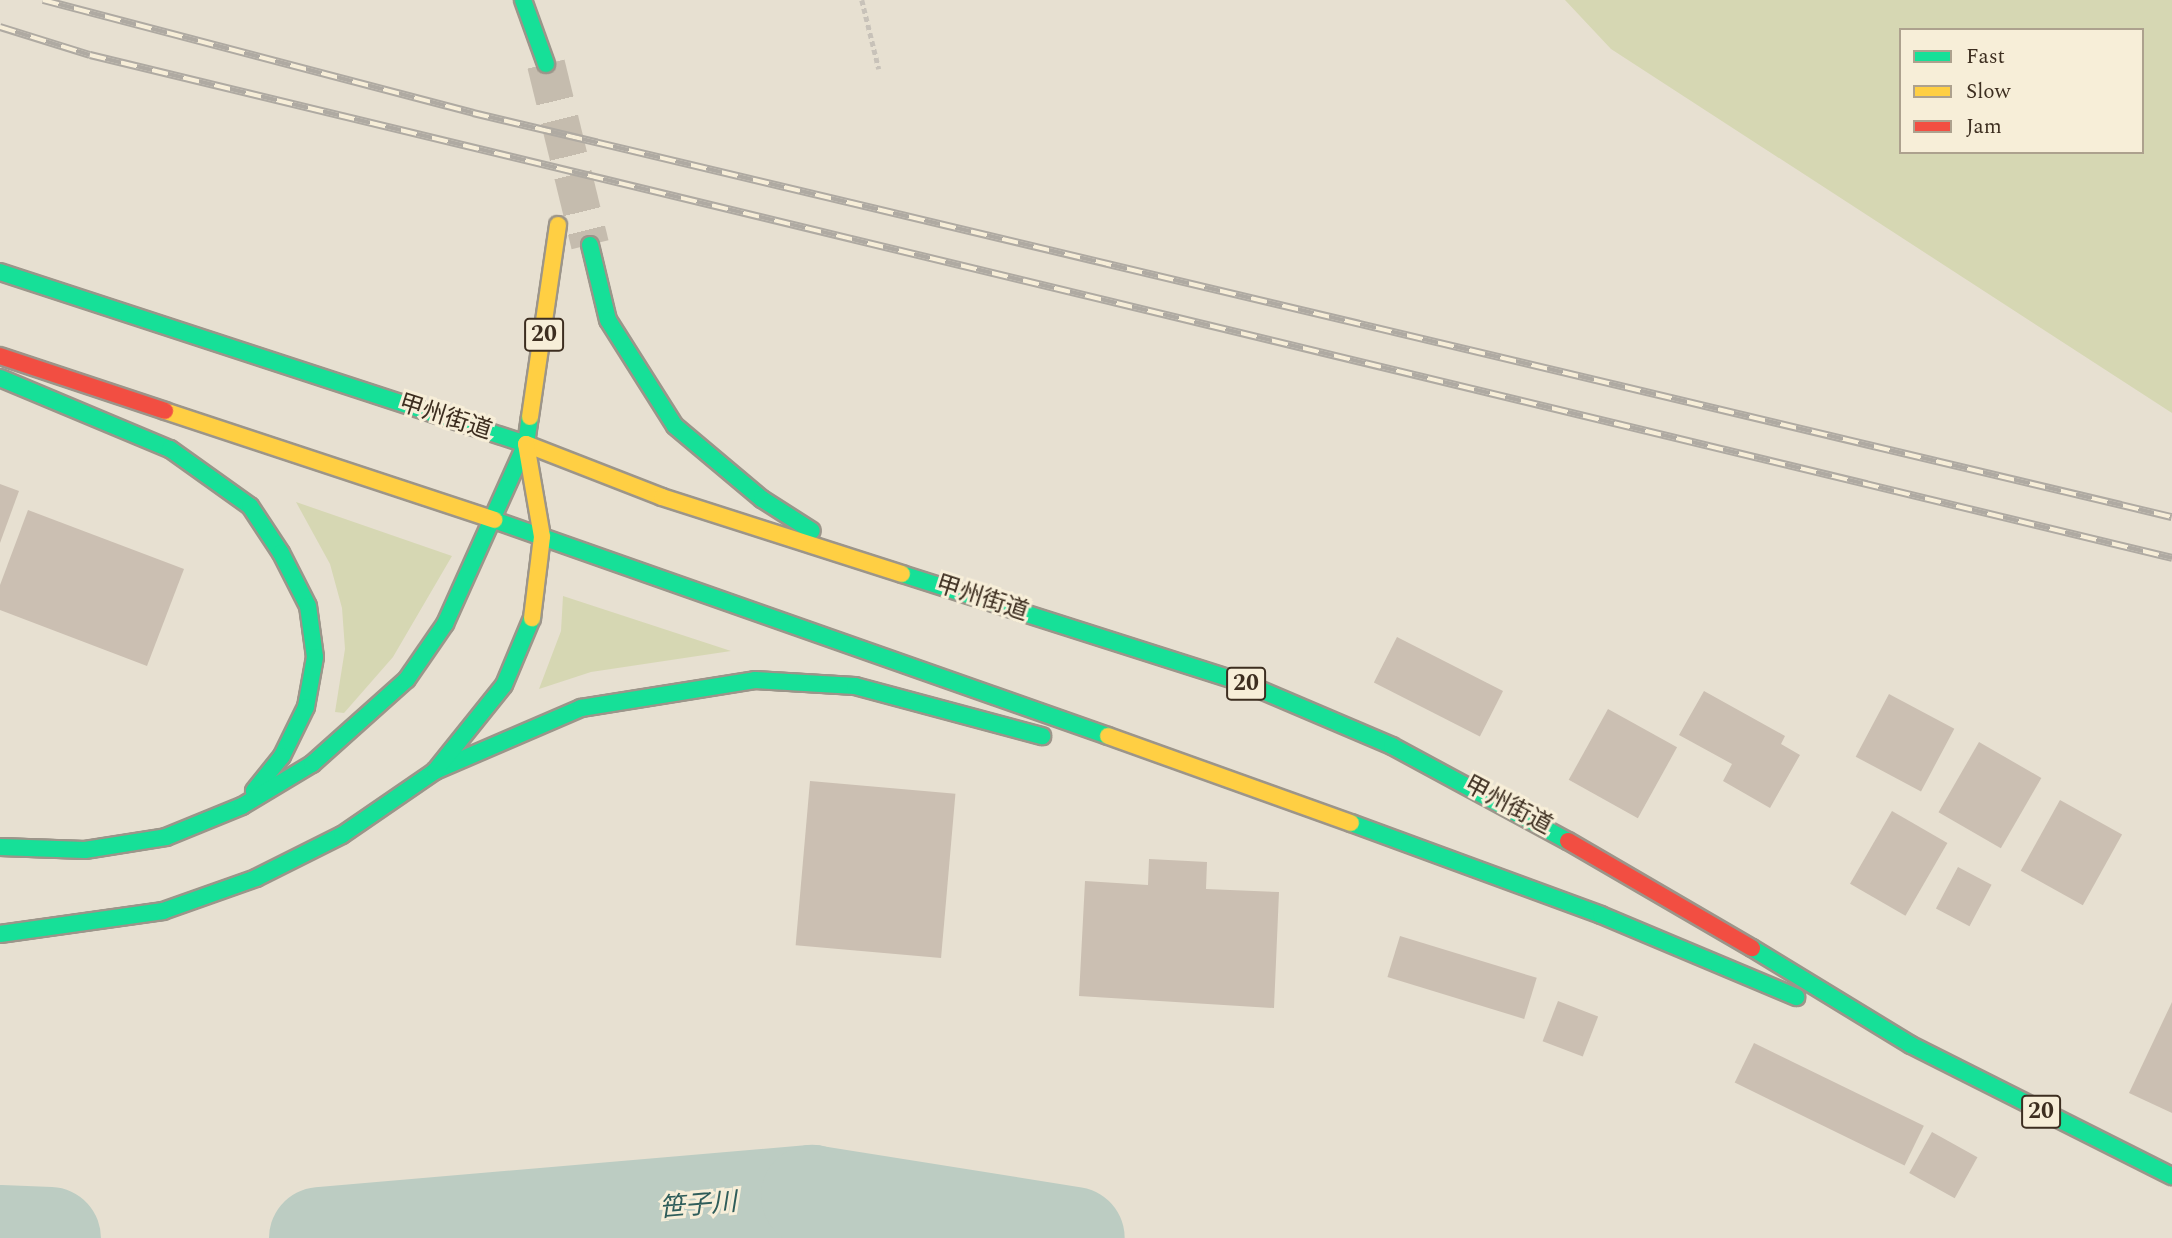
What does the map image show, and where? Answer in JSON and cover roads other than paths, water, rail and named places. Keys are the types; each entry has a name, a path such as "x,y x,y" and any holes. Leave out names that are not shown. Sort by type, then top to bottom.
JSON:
{"main road":[{"path":"523,0 546,64"},
{"name":"20","path":"495,520 526,444 558,225"},
{"path":"590,245 608,320 675,426 762,499 858,560"},
{"name":"甲州街道","path":"0,272 526,444 662,497 1249,685 1392,746 1640,879 1911,1045"},
{"name":"甲州街道","path":"0,356 495,520 1252,787 1601,915 1911,1045 2172,1176"},
{"path":"0,377 170,449 250,506 281,553 308,606 315,657 306,707 282,756 242,806"},
{"name":"20","path":"526,444 542,537"},
{"path":"0,848 85,850 166,837 242,806 312,764 407,678 444,624 495,520"},
{"path":"435,771 504,685 526,640 542,537"},
{"path":"0,934 163,911 256,878 342,835 435,771 512,733 581,708 755,680 855,686 1252,787"}],"waterway":[{"name":"笹子川","path":"320,1238 812,1196 1074,1238"},
{"name":"笹子川","path":"0,1236 50,1238"}],"tunnel":[{"path":"546,64 590,245"}],"railway":[{"path":"43,0 473,113 2172,517"},
{"path":"0,27 90,55 2172,558"}]}
